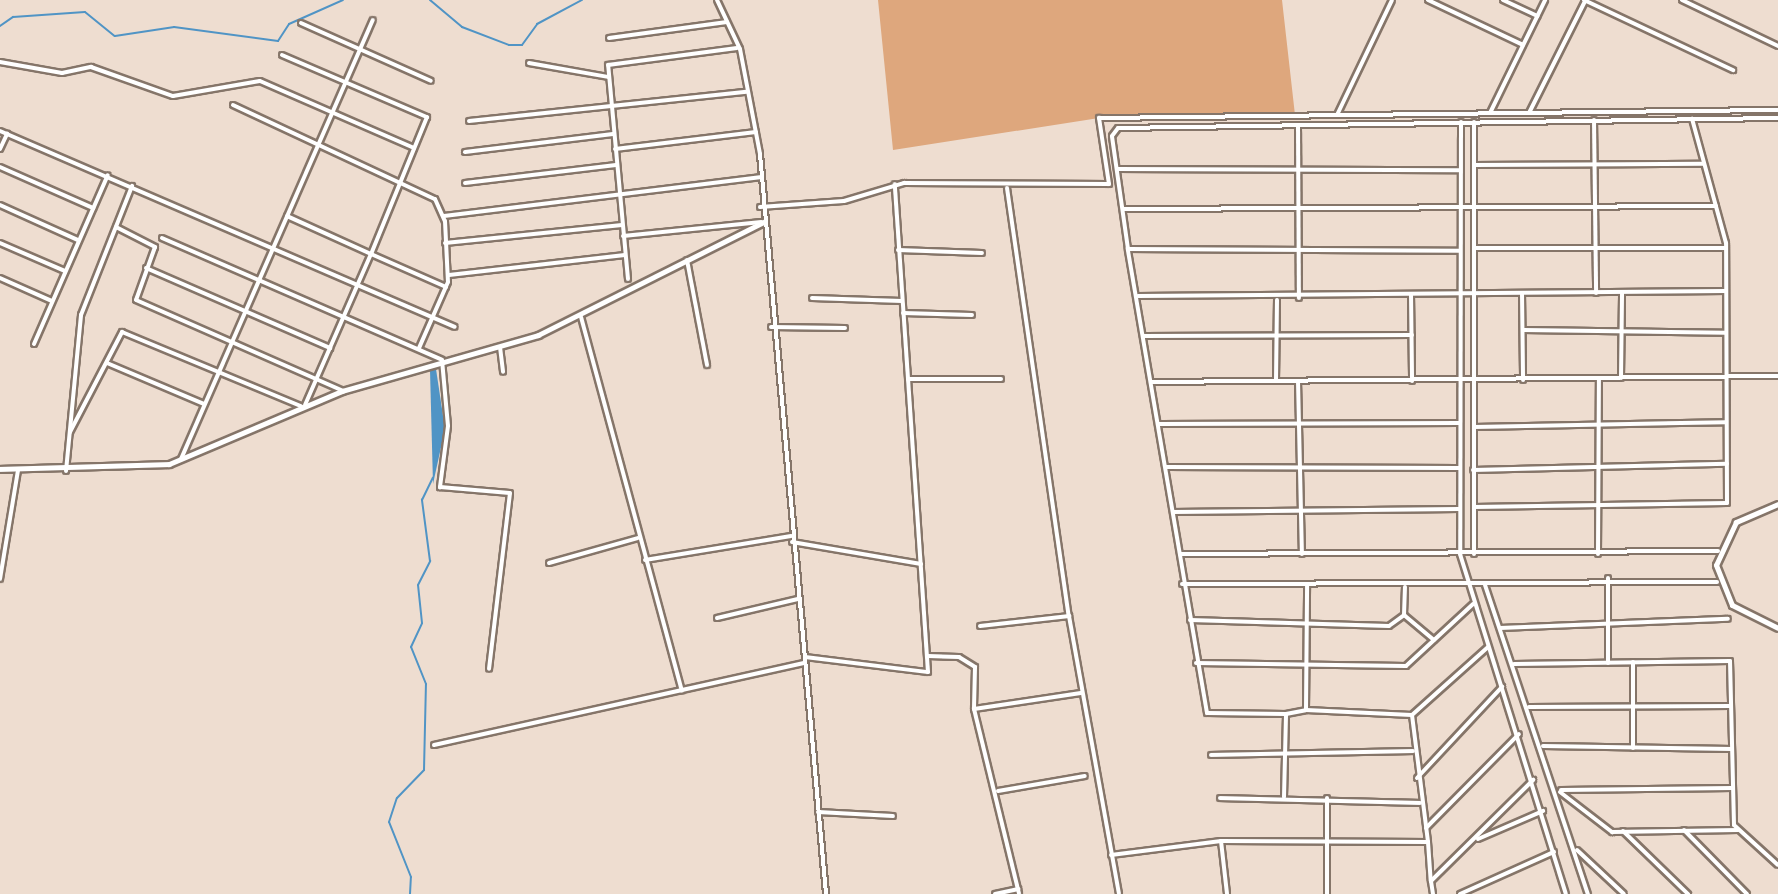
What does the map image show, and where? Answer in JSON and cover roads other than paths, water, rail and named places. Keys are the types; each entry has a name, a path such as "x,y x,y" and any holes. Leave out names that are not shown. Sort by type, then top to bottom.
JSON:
{"street":[{"path":"717,0 737,48 756,132 771,327 826,894"},
{"path":"1337,115 1392,0"},
{"path":"1428,0 1523,45"},
{"path":"1503,0 1537,16"},
{"path":"1490,113 1545,0"},
{"path":"1529,113 1584,0 1733,70"},
{"path":"1682,0 1778,46"},
{"path":"181,459 373,20"},
{"path":"609,38 727,22"},
{"path":"301,23 431,81"},
{"path":"628,279 610,103 608,77 611,63 737,48"},
{"path":"282,55 427,117 358,285 303,406"},
{"path":"0,62 62,73 91,67 173,96 260,81 414,148"},
{"path":"529,63 608,77"},
{"path":"469,121 610,103 746,92"},
{"path":"233,105 318,146 400,180 435,199 444,216 448,275 446,287 419,348"},
{"path":"760,207 852,200 895,184 1007,188 1109,184 1099,118 1778,110"},
{"path":"1488,647 1412,715 1306,710 1286,714 1207,713 1182,584 1180,554 1112,136 1118,128 1778,118"},
{"path":"1474,507 1727,503 1726,248 1692,119"},
{"path":"1594,120 1598,207 1596,293"},
{"path":"1461,122 1460,554 1465,586 1534,779 1566,894"},
{"path":"1474,122 1474,554"},
{"path":"1298,125 1299,298"},
{"path":"0,131 455,327"},
{"path":"614,149 756,132"},
{"path":"0,149 7,134"},
{"path":"465,152 613,134"},
{"path":"1474,165 1704,164"},
{"path":"465,183 616,165"},
{"path":"0,167 93,208"},
{"path":"1117,169 1460,170"},
{"path":"34,344 108,175"},
{"path":"444,216 760,177"},
{"path":"434,745 682,691 805,660 924,673 928,656 895,184"},
{"path":"66,471 81,315 132,186"},
{"path":"1007,188 1081,693 1119,894"},
{"path":"0,205 79,240"},
{"path":"1124,209 1716,206"},
{"path":"287,216 446,287"},
{"path":"623,236 764,222"},
{"path":"0,471 66,471 181,459 342,391 538,335 764,222"},
{"path":"444,243 622,225"},
{"path":"116,227 155,247 136,300 342,391"},
{"path":"162,238 442,360"},
{"path":"0,243 65,271"},
{"path":"1474,248 1726,248"},
{"path":"1128,249 1460,251"},
{"path":"898,250 982,253"},
{"path":"448,275 625,255"},
{"path":"687,260 707,365"},
{"path":"146,268 330,348"},
{"path":"0,278 52,301"},
{"path":"1138,296 1277,299 1411,294 1726,291"},
{"path":"1621,379 1622,292"},
{"path":"1522,293 1523,380"},
{"path":"1411,294 1412,381"},
{"path":"812,298 902,301"},
{"path":"1276,381 1279,336 1277,299"},
{"path":"903,313 972,315"},
{"path":"581,317 638,538 682,691"},
{"path":"771,327 845,328"},
{"path":"1523,330 1621,335 1726,333"},
{"path":"70,432 122,332 303,406"},
{"path":"1144,336 1412,335"},
{"path":"500,344 503,372"},
{"path":"442,360 448,426 440,487 510,493 489,669"},
{"path":"107,363 204,404"},
{"path":"1152,382 1778,376"},
{"path":"908,379 1001,379"},
{"path":"1598,554 1599,379"},
{"path":"1298,381 1302,554"},
{"path":"1474,427 1726,422"},
{"path":"1159,424 1299,426 1460,423"},
{"path":"1473,470 1727,464"},
{"path":"1166,467 1302,470 1460,468"},
{"path":"0,579 18,470"},
{"path":"1778,504 1736,522 1718,551 1717,582 1747,618 1778,628"},
{"path":"1173,512 1460,509"},
{"path":"549,563 638,538"},
{"path":"645,560 792,539 921,564"},
{"path":"1180,554 1718,551"},
{"path":"1182,584 1465,586 1608,578 1717,582"},
{"path":"1608,578 1608,663"},
{"path":"1485,585 1558,790 1588,894"},
{"path":"1306,710 1307,586"},
{"path":"1404,615 1405,586"},
{"path":"717,618 798,599"},
{"path":"1196,663 1306,667 1406,666 1473,604"},
{"path":"1190,620 1389,626 1404,615"},
{"path":"1404,615 1434,640"},
{"path":"980,626 1069,616"},
{"path":"1500,628 1608,619 1728,619"},
{"path":"928,656 959,657 975,667 974,709 998,791 1018,892 995,894"},
{"path":"1514,664 1730,661 1733,788 1739,830 1778,865"},
{"path":"1633,662 1633,748"},
{"path":"1417,778 1502,687"},
{"path":"974,709 1081,693"},
{"path":"1529,707 1731,706"},
{"path":"1284,797 1286,714"},
{"path":"1412,715 1413,751 1433,894"},
{"path":"1426,828 1519,734"},
{"path":"1543,746 1732,749"},
{"path":"1211,755 1413,751"},
{"path":"998,791 1085,776"},
{"path":"1431,881 1476,840 1534,779"},
{"path":"1558,790 1733,788"},
{"path":"1558,790 1612,832 1739,830"},
{"path":"1220,798 1327,798 1420,803"},
{"path":"1327,798 1327,894"},
{"path":"1476,840 1543,811"},
{"path":"818,812 893,816"},
{"path":"1684,830 1747,894"},
{"path":"1623,831 1688,894"},
{"path":"1111,855 1221,841 1428,842"},
{"path":"1221,841 1227,894"},
{"path":"1575,848 1624,894"},
{"path":"1460,894 1554,852"}],"water":[{"path":"436,369 445,429 433,484 430,370"}],"waterway":[{"path":"0,26 13,17 85,12 115,36 174,27 278,41 289,24 343,0"},
{"path":"430,0 462,27 509,45 522,45 537,24 582,0"},
{"path":"410,894 411,877 389,822 397,798 424,770 426,684 411,647 422,623 418,585 430,561 422,500 433,477"}]}
